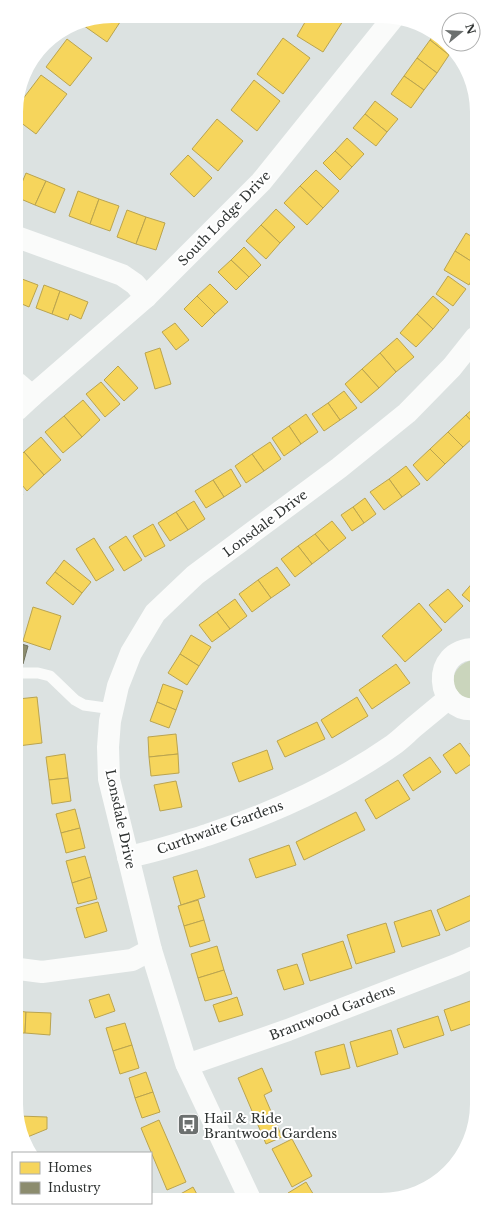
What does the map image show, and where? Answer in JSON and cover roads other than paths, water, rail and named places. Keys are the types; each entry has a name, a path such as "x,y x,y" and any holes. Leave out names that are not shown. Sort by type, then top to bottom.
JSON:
{"street":[{"name":"South Lodge Drive","path":"23,396 146,297 261,182 389,23"},
{"path":"23,239 122,275 135,284 146,297"},
{"name":"Lonsdale Drive","path":"247,1193 188,1065 151,950 110,779 108,747 110,721 118,686 130,653 155,613 195,575 339,468 407,413 452,367 470,343"},
{"path":"470,649 459,652 446,664 442,682 444,691 456,705 470,708"},
{"name":"Curthwaite Gardens","path":"128,857 141,855 184,842 260,816 315,791 394,744 449,698"},
{"path":"23,970 42,972 132,960 151,950"},
{"name":"Brantwood Gardens","path":"188,1065 288,1030 470,959"}],"lane":[{"path":"23,673 38,673 50,676 75,700 84,705 113,709"}],"place":[{"name":"Hail & Ride Brantwood Gardens","path":"188,1125"}]}
